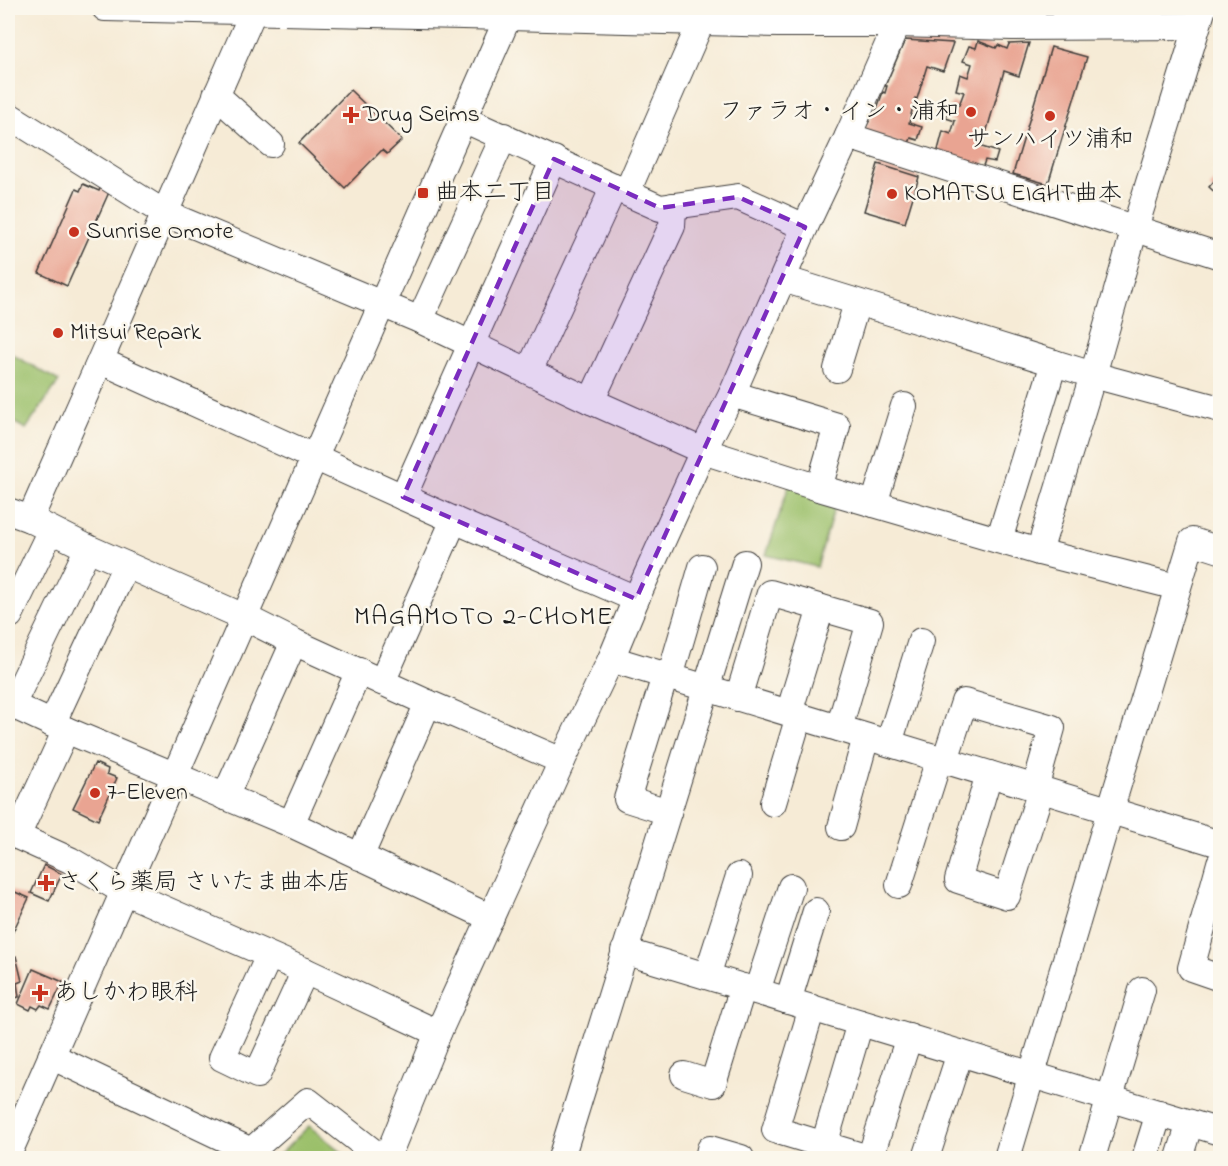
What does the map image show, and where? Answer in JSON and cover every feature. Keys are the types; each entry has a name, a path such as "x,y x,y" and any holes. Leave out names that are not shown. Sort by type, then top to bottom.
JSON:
{"street":[{"path":"105,8 511,12 701,22 778,16 1200,17 1039,552"},
{"path":"10,615 29,520 101,361 216,94 259,10"},
{"path":"8,1155 511,12"},
{"path":"387,1158 438,1034 611,659 703,451 732,394 900,16"},
{"path":"529,372 701,22"},
{"path":"216,94 270,144"},
{"path":"8,115 164,213 420,320 703,451 819,488 1039,552 1177,587"},
{"path":"463,119 660,208 738,197 805,227"},
{"path":"420,320 504,136"},
{"path":"848,136 1221,256"},
{"path":"403,497 554,159"},
{"path":"591,401 672,226 673,206"},
{"path":"783,279 1093,375 1221,409"},
{"path":"837,369 857,303"},
{"path":"101,361 636,599"},
{"path":"999,540 1054,363"},
{"path":"732,394 837,426 819,488"},
{"path":"874,504 904,406"},
{"path":"29,520 428,703 562,761"},
{"path":"382,682 454,520"},
{"path":"1007,1158 1192,541 1221,550"},
{"path":"88,548 12,705 291,824 491,918"},
{"path":"561,1158 745,563"},
{"path":"126,565 12,834 70,860 123,891 438,1034"},
{"path":"668,812 627,799 702,567"},
{"path":"738,698 770,593 870,622 839,728"},
{"path":"773,803 821,608"},
{"path":"841,827 921,641"},
{"path":"225,797 294,642"},
{"path":"611,659 1221,844"},
{"path":"291,824 359,671"},
{"path":"899,885 964,702 1052,728 1038,789 1007,896 958,880 989,774"},
{"path":"360,857 428,703"},
{"path":"1221,863 1191,968 1221,978"},
{"path":"707,976 739,876"},
{"path":"684,1075 713,1084 791,887"},
{"path":"816,911 775,1130 869,1158 909,1037"},
{"path":"624,951 1221,1132"},
{"path":"269,956 222,1058 257,1076 305,972"},
{"path":"1092,1158 1142,990"},
{"path":"824,1145 861,1023"},
{"path":"926,1158 960,1053"},
{"path":"51,1056 250,1151 308,1101 381,1158"},
{"path":"1145,1158 1159,1113"},
{"path":"1179,1158 1190,1123"},
{"path":"708,1158 710,1149 741,1158"}],"highlighted area":[{"path":"554,159 660,208 738,197 805,227 636,599 403,497"}],"green space":[{"path":"8,352 59,381 26,429 8,419"},
{"path":"789,485 837,499 817,567 766,555"},
{"path":"309,1126 349,1158 276,1158"}],"building":[{"path":"1119,8 1138,8 1136,13"},
{"path":"905,40 953,43 943,71 927,66 917,99 915,98 909,123 922,127 918,140 911,138 908,146 863,133 875,114 883,92 885,93 887,86 885,86"},
{"name":"ファラオ・イン・浦和","path":"978,41 996,48 998,45 1007,49 1009,44 1029,43 1019,76 1004,71 982,147 998,152 995,162 985,160 982,169 937,154 943,131 951,134 955,121 946,118 952,102 959,105 964,92 956,90 960,74 968,77 972,64 963,61 969,46 976,48"},
{"name":"サンハイツ浦和","path":"1051,47 1087,57 1048,184 1013,174"},
{"name":"Drug Seims","path":"350,90 402,140 387,154 382,150 345,188 299,143"},
{"name":"KOMATSU EIGHT曲本","path":"878,164 919,177 905,223 864,211"},
{"path":"1220,174 1220,197 1209,187"},
{"name":"Sunrise Omote","path":"83,184 99,191 101,186 110,190 67,286 39,273 76,189 80,191"},
{"name":"7-Eleven","path":"95,763 108,769 107,774 117,778 98,820 73,808"},
{"name":"さくら薬局 さいたま曲本店","path":"44,865 62,874 49,901 31,893"},
{"path":"8,889 29,898 8,942"},
{"path":"8,951 10,951 10,957 16,956 22,981 17,983 19,997 8,1000"},
{"name":"あしかわ眼科","path":"33,969 63,982 50,1009 41,1005 38,1009 32,1006 30,1010 18,1004"}],"place":[{"name":"ファラオ・イン・浦和","path":"971,112"},
{"name":"Drug Seims","path":"351,115"},
{"name":"サンハイツ浦和","path":"1050,116"},
{"name":"曲本二丁目","path":"423,193"},
{"name":"KOMATSU EIGHT曲本","path":"892,194"},
{"name":"Sunrise Omote","path":"74,232"},
{"name":"Mitsui Repark","path":"58,333"},
{"name":"7-Eleven","path":"95,793"},
{"name":"さくら薬局 さいたま曲本店","path":"46,883"},
{"name":"あしかわ眼科","path":"40,993"}],"district":[{"name":"MAGAMOTO 2-CHOME","path":"484,618"}]}
